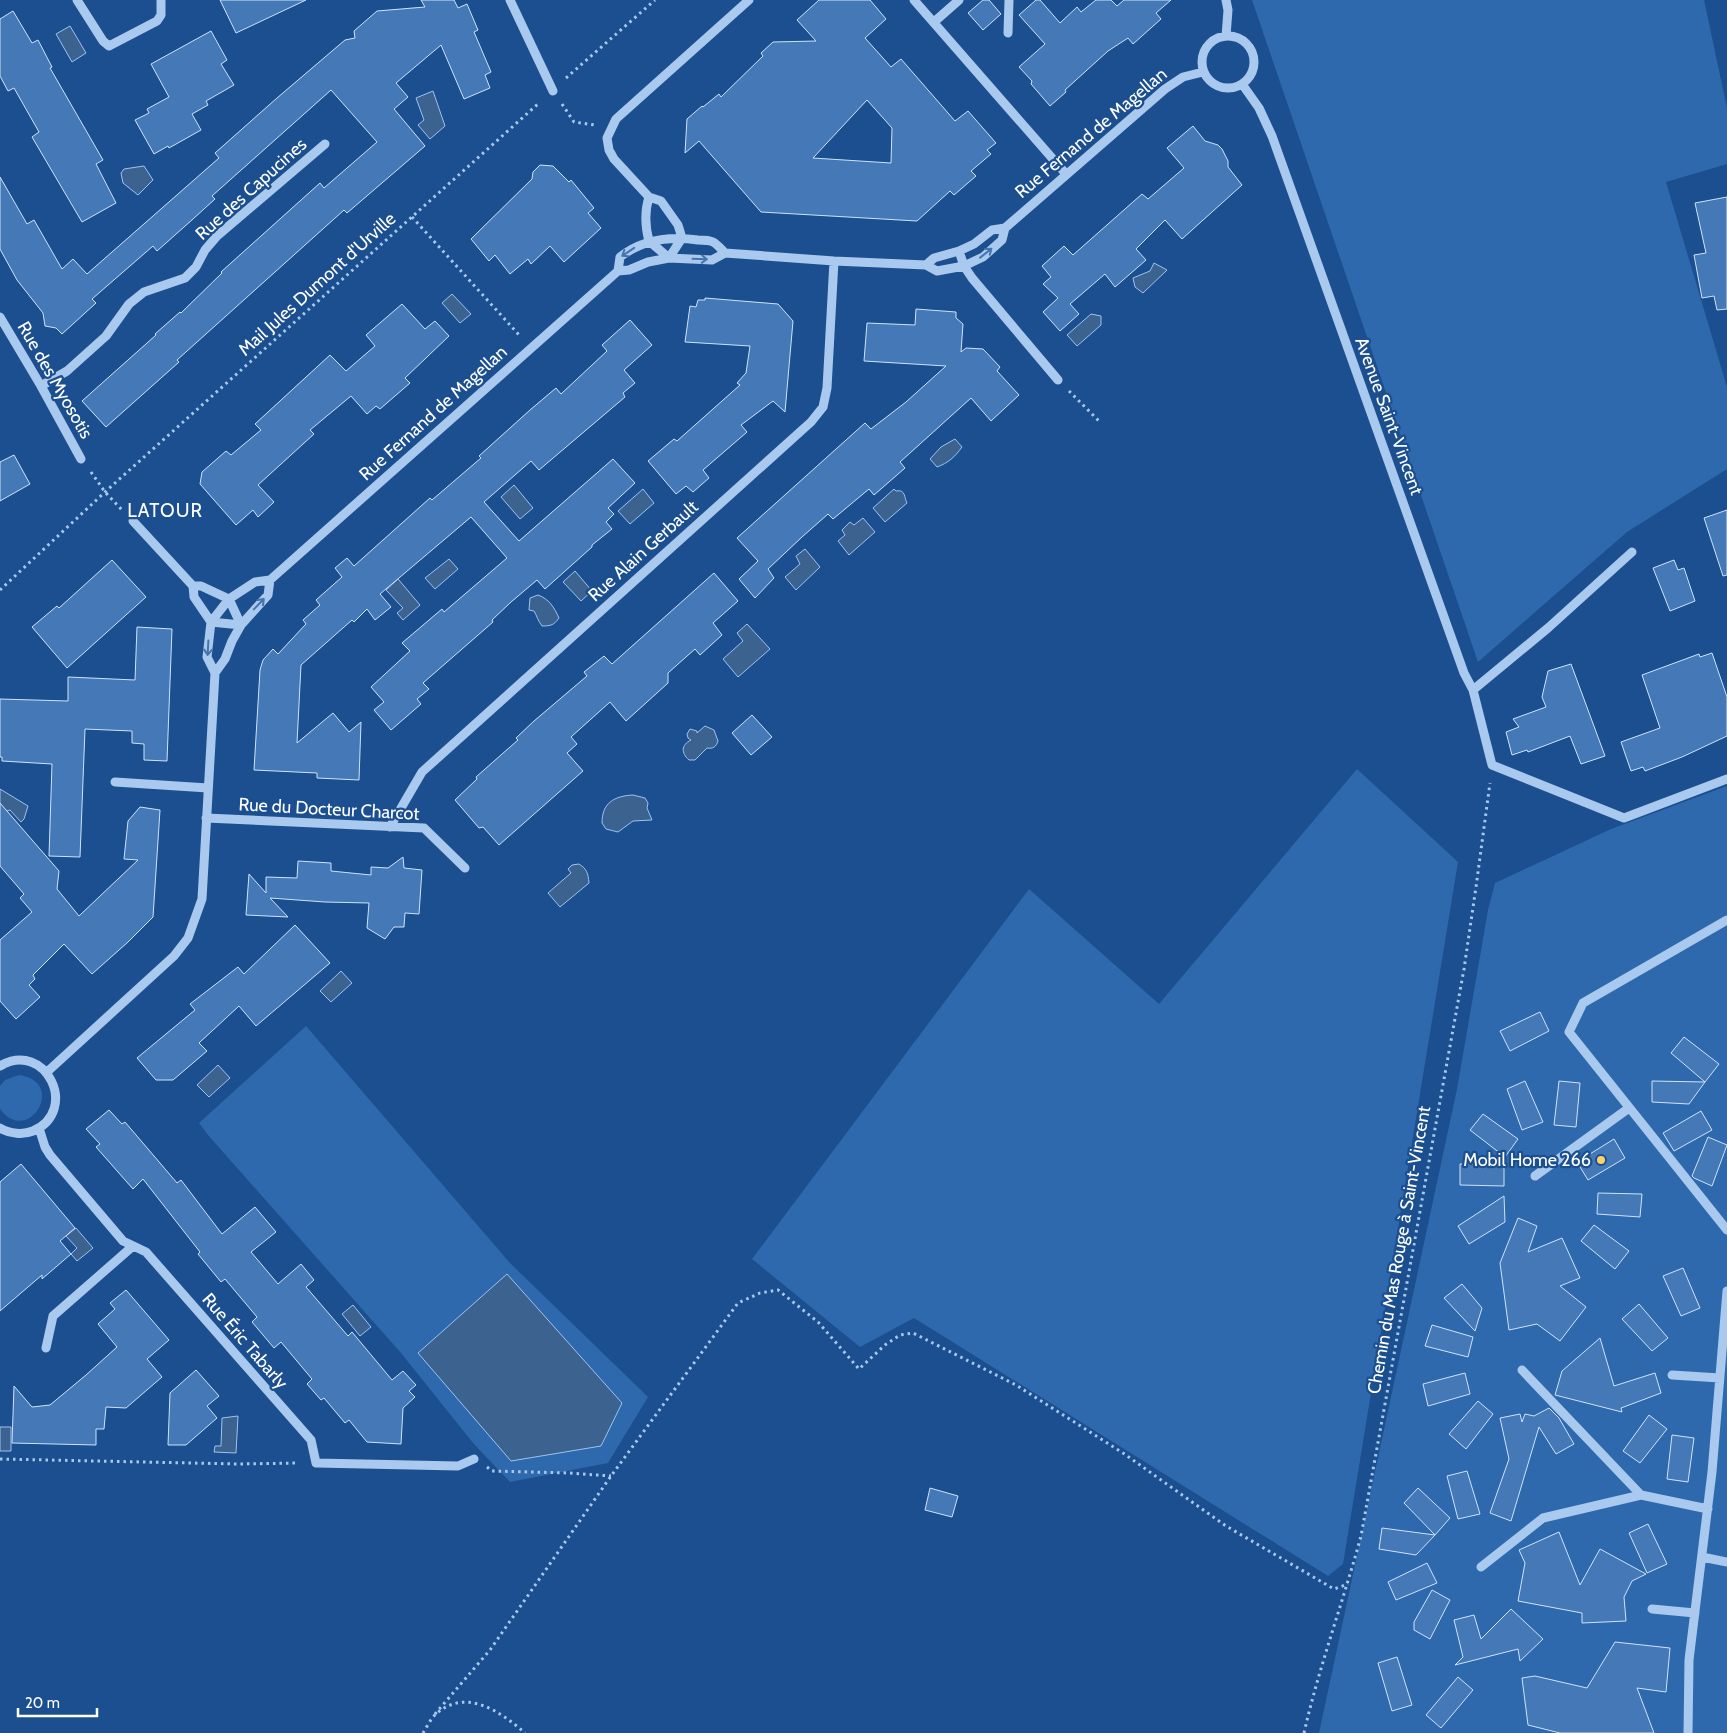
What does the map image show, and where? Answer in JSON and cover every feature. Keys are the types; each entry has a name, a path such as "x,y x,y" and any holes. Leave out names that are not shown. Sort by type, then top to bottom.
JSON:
{"street":[{"path":"81,1 103,41 109,46 157,22 161,15 161,0"},
{"path":"510,0 552,91"},
{"path":"649,197 645,208 645,225 649,241 669,258 682,238 678,225 661,201 649,197 614,159 609,150 607,138 611,127 616,119 749,0"},
{"path":"914,0 1066,174"},
{"path":"934,22 959,0"},
{"path":"1008,33 1009,0"},
{"path":"1226,0 1228,10 1226,36"},
{"path":"1226,36 1235,37 1242,41 1252,54 1254,62 1249,78 1242,84 1228,88 1213,84 1203,72 1202,64 1206,48 1211,42 1226,36"},
{"name":"Rue Fernand de Magellan","path":"926,264 934,258 959,251 974,244 992,230 1005,228 1165,88 1183,77 1203,72"},
{"name":"Avenue Saint-Vincent","path":"1242,84 1259,108 1272,136 1464,674 1473,690 1492,765"},
{"name":"Rue des Capucines","path":"41,386 67,371 100,342 129,304 144,292 184,278 196,267 205,250 217,236 325,144"},
{"name":"Rue Fernand de Magellan","path":"618,271 620,257 632,248 649,241 682,238 713,242 725,252 834,261 926,264 937,271 964,266 983,257 1002,240 1005,228"},
{"path":"959,251 964,266 983,293 1058,380"},
{"name":"Rue Fernand de Magellan","path":"47,1072 174,956 188,938 202,899 215,672 207,657 211,622 229,598 255,582 270,580 618,271 629,270 648,262 669,258 712,260 725,252"},
{"name":"Rue Alain Gerbault","path":"390,827 422,772 811,422 823,407 827,388 834,261"},
{"name":"Rue des Myosotis","path":"0,317 41,386 81,460"},
{"path":"133,521 194,586 194,597 211,622 241,625 229,598 201,586 194,586"},
{"path":"1473,690 1548,628 1632,552"},
{"name":"Rue Fernand de Magellan","path":"215,672 225,659 241,625 268,595 270,580"},
{"path":"1492,765 1624,818 1727,779"},
{"path":"115,782 208,788"},
{"name":"Rue du Docteur Charcot","path":"206,818 424,828 465,868"},
{"path":"1727,920 1583,1003 1569,1032 1727,1230"},
{"path":"0,1066 16,1060 28,1061 38,1065 47,1072 54,1083 56,1096 49,1120 39,1128 28,1133 15,1133 0,1128"},
{"path":"1534,1176 1629,1108"},
{"name":"Rue Éric Tabarly","path":"39,1128 45,1147 50,1155 123,1241 146,1252 311,1440 316,1463"},
{"path":"46,1348 53,1316 133,1246"},
{"path":"1688,1733 1689,1660 1708,1509 1724,1352 1727,1291"},
{"path":"1522,1370 1641,1496"},
{"path":"1672,1375 1720,1378"},
{"path":"316,1463 458,1466 474,1459"},
{"path":"1481,1567 1543,1518 1641,1496 1708,1509"},
{"path":"1702,1557 1727,1562"},
{"path":"1652,1609 1695,1613"}],"path":[{"name":"Mail Jules Dumont d'Urville","path":"0,590 105,492 655,0"},
{"path":"552,91 574,122 611,127"},
{"path":"412,217 530,348"},
{"path":"1058,380 1098,421"},
{"path":"81,460 105,492 133,521"},
{"name":"Chemin du Mas Rouge à Saint-Vincent","path":"1304,1733 1361,1536 1464,969 1492,765"},
{"path":"423,1733 435,1714 490,1650 611,1476 738,1303 760,1293 778,1290 818,1322 860,1369 885,1345 900,1335 913,1333 1016,1385 1123,1453 1226,1526 1334,1589 1348,1584"},
{"path":"0,1459 239,1464 316,1463"},
{"path":"474,1459 492,1471 611,1476"},
{"path":"435,1714 448,1706 463,1701 486,1706 509,1719 525,1733"}],"shaded area":[{"path":"1252,0 1704,0 1727,108 1727,164 1666,182 1727,387 1727,469 1627,532 1478,662"},
{"path":"70,26 86,53 72,62 56,34"},
{"path":"433,91 445,126 430,139 418,125 424,120 416,98"},
{"path":"144,166 153,180 138,195 123,183 121,173 124,169"},
{"path":"1154,263 1167,270 1143,293 1135,287 1133,278 1150,271"},
{"path":"452,294 471,314 460,323 442,303"},
{"path":"1091,314 1101,316 1101,325 1077,346 1067,335"},
{"path":"955,439 962,447 945,464 937,467 930,459 941,447"},
{"path":"514,485 533,508 520,519 501,497"},
{"path":"643,489 654,503 630,524 618,511"},
{"path":"894,489 902,491 907,503 885,522 873,508"},
{"path":"863,518 875,532 849,555 838,541 845,535 842,530 850,522 854,525"},
{"path":"805,549 820,567 796,590 785,577 800,564 796,556"},
{"path":"449,559 458,569 435,589 425,578"},
{"path":"575,571 592,591 581,601 563,582"},
{"path":"398,579 420,605 403,620 397,613 403,608 386,590"},
{"path":"538,595 551,604 559,618 552,625 542,626 534,611 529,610 530,598"},
{"path":"747,624 770,649 738,677 723,659 743,641 737,633"},
{"path":"705,726 714,730 718,741 714,747 707,748 695,760 689,760 683,752 685,744 691,740 687,734 690,729 697,731 697,733"},
{"path":"1357,769 1458,862 1343,1564 1328,1576 914,1318 860,1347 752,1259 1029,889 1159,1004"},
{"path":"1727,786 1727,1733 1319,1733 1457,1089 1488,910 1495,883 1611,829"},
{"path":"0,789 28,806 24,819 21,822 10,810 0,813"},
{"path":"633,795 645,798 652,820 633,821 618,832 606,829 602,823 603,816 604,810 610,802 620,797"},
{"path":"579,864 587,872 589,883 560,907 548,893 571,873 568,869 572,865"},
{"path":"341,971 352,983 331,1002 320,991"},
{"path":"306,1026 510,1263 648,1397 608,1463 510,1482 473,1443 401,1353 199,1123"},
{"path":"218,1065 230,1078 209,1097 197,1085"},
{"path":"19,1075 33,1080 41,1089 42,1099 38,1109 31,1117 22,1121 11,1119 0,1109 0,1086 5,1080"},
{"path":"76,1228 93,1248 77,1261 71,1254 77,1248 66,1236"},
{"path":"507,1274 622,1403 601,1446 511,1461 418,1353"},
{"path":"353,1305 371,1327 360,1336 342,1314"},
{"path":"238,1416 236,1453 214,1452 215,1446 221,1446 222,1418"},
{"path":"0,1427 11,1427 11,1451 0,1451"}],"building":[{"path":"220,0 306,0 236,33"},
{"path":"421,0 454,0 458,8 467,4 478,30 474,32 491,72 485,75 490,88 464,99 441,45 396,83 408,97 394,109 425,146 347,213 344,210 177,360 179,362 106,427 82,401 155,334 181,313 221,272 320,183 324,188 377,142 331,90 212,196 215,199 157,251 153,246 92,299 96,303 62,334 56,328 45,326 43,313 17,280 0,249 0,177 27,224 34,220 62,269 73,259 87,274 219,158 215,153 277,98 345,40 355,38 354,31 377,11 425,7"},
{"path":"819,0 870,0 886,19 865,38 891,67 901,59 955,121 968,111 996,143 987,150 991,154 971,171 976,176 954,195 950,191 917,221 761,212 699,141 685,153 687,119 719,94 721,97 763,56 761,53 773,42 816,41 797,20","holes":["867,100 892,128 891,163 813,158"]},
{"path":"983,0 989,0 1001,14 983,30 968,13"},
{"path":"1036,0 1040,0 1060,23 1077,7 1081,12 1096,0 1111,0 1117,6 1124,0 1171,0 1156,13 1161,19 1133,44 1128,38 1108,51 1050,106 1019,67 1045,44 1019,15"},
{"path":"13,11 32,43 38,40 52,67 50,68 103,160 96,164 116,203 82,222 32,137 39,132 14,88 8,91 0,76 0,19"},
{"path":"211,31 227,60 221,64 234,85 206,101 208,105 192,114 201,130 154,154 135,120 149,113 147,109 169,97 151,64"},
{"path":"1193,126 1205,141 1218,145 1222,149 1228,161 1228,167 1242,185 1182,239 1165,220 1136,249 1146,260 1115,287 1105,274 1070,304 1079,314 1060,331 1043,312 1058,298 1043,284 1051,277 1042,266 1064,246 1073,255 1142,194 1148,199 1184,168 1167,148"},
{"path":"540,165 553,166 569,182 571,180 594,208 588,213 601,228 564,262 550,246 531,264 528,259 510,274 495,255 489,261 471,239 532,179 533,172"},
{"path":"1727,197 1727,309 1717,310 1714,296 1702,298 1694,255 1706,253 1695,203"},
{"path":"705,298 778,304 793,321 785,412 773,401 741,425 747,432 703,470 709,478 693,492 686,486 676,494 648,461 674,439 677,441 740,385 737,383 746,373 750,346 685,342 690,306 696,307 698,300 705,300"},
{"path":"402,304 425,329 435,321 449,336 405,378 410,383 380,409 376,406 367,414 351,396 310,430 314,434 258,485 274,502 258,517 253,510 236,525 200,484 202,472 226,451 231,455 261,430 255,424 330,355 346,371 375,346 366,335"},
{"path":"916,309 956,312 956,318 963,324 961,352 966,348 983,349 1000,367 997,371 1019,395 991,421 971,398 900,462 905,468 874,495 869,489 833,519 828,514 802,537 768,569 774,578 755,598 739,579 758,561 737,538 865,423 871,429 906,402 946,366 864,361 867,323 915,325"},
{"path":"630,320 652,345 624,370 635,383 623,393 625,397 539,470 531,461 484,502 519,541 613,459 635,483 608,508 614,514 606,522 612,529 545,589 537,580 511,602 492,620 493,622 423,683 429,689 417,699 421,704 391,730 374,710 384,702 371,687 410,651 402,643 442,609 444,612 507,558 471,517 380,594 391,607 375,620 367,609 354,622 352,620 301,665 297,743 333,713 349,732 361,722 359,780 317,778 317,773 254,770 260,670 263,660 273,649 278,654 306,624 303,620 320,605 316,600 342,577 335,568 347,558 354,566 430,498 432,500 481,458 479,456 556,388 561,394 607,351 602,345"},
{"path":"14,455 30,484 0,501 0,462"},
{"path":"1727,510 1727,575 1723,576 1704,518"},
{"path":"112,560 146,597 67,668 32,627 57,606 59,608"},
{"path":"1674,560 1678,570 1684,568 1695,601 1670,611 1653,568"},
{"path":"714,573 738,601 713,623 722,635 700,655 695,649 668,673 668,683 626,721 610,702 571,737 577,744 567,753 583,771 499,845 483,827 479,828 455,800 477,779 476,777 518,740 516,738 534,721 587,676 584,672 604,656 612,664"},
{"path":"137,627 172,629 167,761 144,760 144,744 132,743 132,731 85,729 80,857 49,856 52,764 2,761 2,757 0,757 0,699 68,701 68,677 135,680"},
{"path":"1712,653 1727,697 1727,736 1682,757 1645,771 1643,767 1631,771 1621,742 1660,728 1642,675 1699,654 1700,657"},
{"path":"1571,664 1605,756 1581,764 1570,736 1528,752 1527,750 1512,755 1506,732 1519,727 1513,719 1546,707 1542,697 1548,671"},
{"path":"752,715 772,737 751,755 732,733"},
{"path":"0,803 59,871 57,889 79,916 138,860 124,859 128,821 140,807 160,810 153,917 92,974 64,944 33,975 35,979 29,985 40,997 16,1019 0,1001 0,940 32,912 20,898 24,894 0,866"},
{"path":"403,857 404,868 422,870 419,914 405,913 404,927 394,927 385,939 367,928 369,903 270,898 288,917 246,915 249,874 266,893 266,877 297,878 298,861 331,863 331,871 371,875 371,867 388,868"},
{"path":"295,925 330,963 256,1026 239,1006 199,1043 207,1051 173,1080 156,1080 137,1058 195,1010 190,1004 238,967 244,974"},
{"path":"1540,1012 1549,1031 1510,1051 1500,1031"},
{"path":"1684,1037 1719,1064 1705,1082 1671,1053"},
{"path":"1525,1081 1543,1122 1522,1130 1507,1089"},
{"path":"1559,1081 1580,1083 1576,1127 1554,1125"},
{"path":"1652,1081 1705,1082 1689,1104 1652,1102"},
{"path":"109,1110 122,1124 125,1122 177,1183 181,1180 222,1234 255,1207 276,1232 251,1252 278,1284 301,1264 314,1280 306,1287 348,1336 352,1332 392,1380 403,1371 416,1385 409,1391 415,1397 403,1408 401,1444 367,1442 349,1420 345,1423 324,1398 321,1400 307,1384 312,1379 281,1342 274,1348 252,1322 257,1317 225,1279 221,1282 143,1179 133,1189 96,1147 100,1144 86,1129"},
{"path":"1701,1111 1712,1130 1674,1151 1663,1133"},
{"path":"1483,1114 1518,1139 1505,1157 1470,1130"},
{"path":"1708,1137 1727,1145 1712,1186 1692,1176"},
{"name":"Mobil Home 266","path":"1614,1139 1625,1158 1588,1180 1577,1162"},
{"path":"21,1164 75,1228 60,1241 71,1254 42,1279 42,1275 0,1311 0,1182"},
{"path":"1460,1164 1504,1164 1504,1186 1460,1185"},
{"path":"1598,1193 1642,1194 1640,1217 1597,1214"},
{"path":"1504,1196 1505,1222 1469,1244 1458,1226"},
{"path":"1518,1218 1537,1226 1528,1252 1562,1238 1580,1278 1560,1286 1586,1307 1560,1341 1537,1324 1509,1330 1500,1263"},
{"path":"1594,1225 1629,1251 1615,1269 1581,1241"},
{"path":"1683,1268 1700,1308 1681,1316 1663,1276"},
{"path":"1462,1284 1482,1308 1475,1331 1444,1298"},
{"path":"126,1290 169,1340 147,1359 162,1377 126,1408 106,1407 104,1429 96,1429 96,1445 12,1443 14,1386 32,1407 50,1405 86,1375 117,1347 98,1324 115,1309 110,1303"},
{"path":"1639,1304 1668,1338 1652,1351 1622,1319"},
{"path":"1432,1325 1473,1337 1468,1357 1425,1346"},
{"path":"1600,1338 1614,1386 1655,1373 1661,1393 1621,1408 1622,1412 1555,1395 1562,1371"},
{"path":"196,1370 219,1396 207,1406 217,1418 186,1445 168,1445 170,1393"},
{"path":"1465,1373 1470,1394 1428,1406 1423,1384"},
{"path":"1478,1401 1493,1414 1466,1449 1449,1434"},
{"path":"1549,1408 1559,1418 1574,1444 1556,1454 1539,1427 1511,1521 1490,1513 1509,1459 1500,1418 1520,1414 1522,1422 1525,1414 1534,1416"},
{"path":"1649,1415 1667,1429 1640,1463 1623,1451"},
{"path":"1672,1435 1694,1438 1688,1482 1667,1479"},
{"path":"1467,1471 1480,1514 1458,1519 1447,1476"},
{"path":"930,1488 958,1496 952,1517 925,1510"},
{"path":"1418,1488 1450,1518 1435,1535 1404,1503"},
{"path":"1648,1524 1667,1564 1647,1573 1629,1533"},
{"path":"1382,1528 1435,1535 1416,1555 1379,1549"},
{"path":"1559,1532 1580,1585 1600,1549 1646,1574 1632,1581 1624,1597 1626,1621 1582,1623 1582,1613 1518,1601 1525,1563 1519,1550"},
{"path":"1427,1563 1437,1583 1396,1600 1388,1582"},
{"path":"1432,1590 1450,1600 1430,1639 1414,1630 1414,1622"},
{"path":"1511,1609 1543,1639 1520,1661 1518,1649 1455,1665 1463,1657 1454,1620 1474,1615 1481,1639"},
{"path":"1615,1642 1670,1648 1666,1692 1637,1688 1654,1733 1560,1733 1528,1725 1522,1678 1535,1676 1587,1688"},
{"path":"1397,1657 1412,1705 1392,1711 1378,1663"},
{"path":"1458,1677 1473,1690 1441,1728 1426,1715"}],"place":[{"name":"Mobil Home 266","path":"1601,1160"}],"district":[{"name":"LATOUR","path":"165,510"}]}
